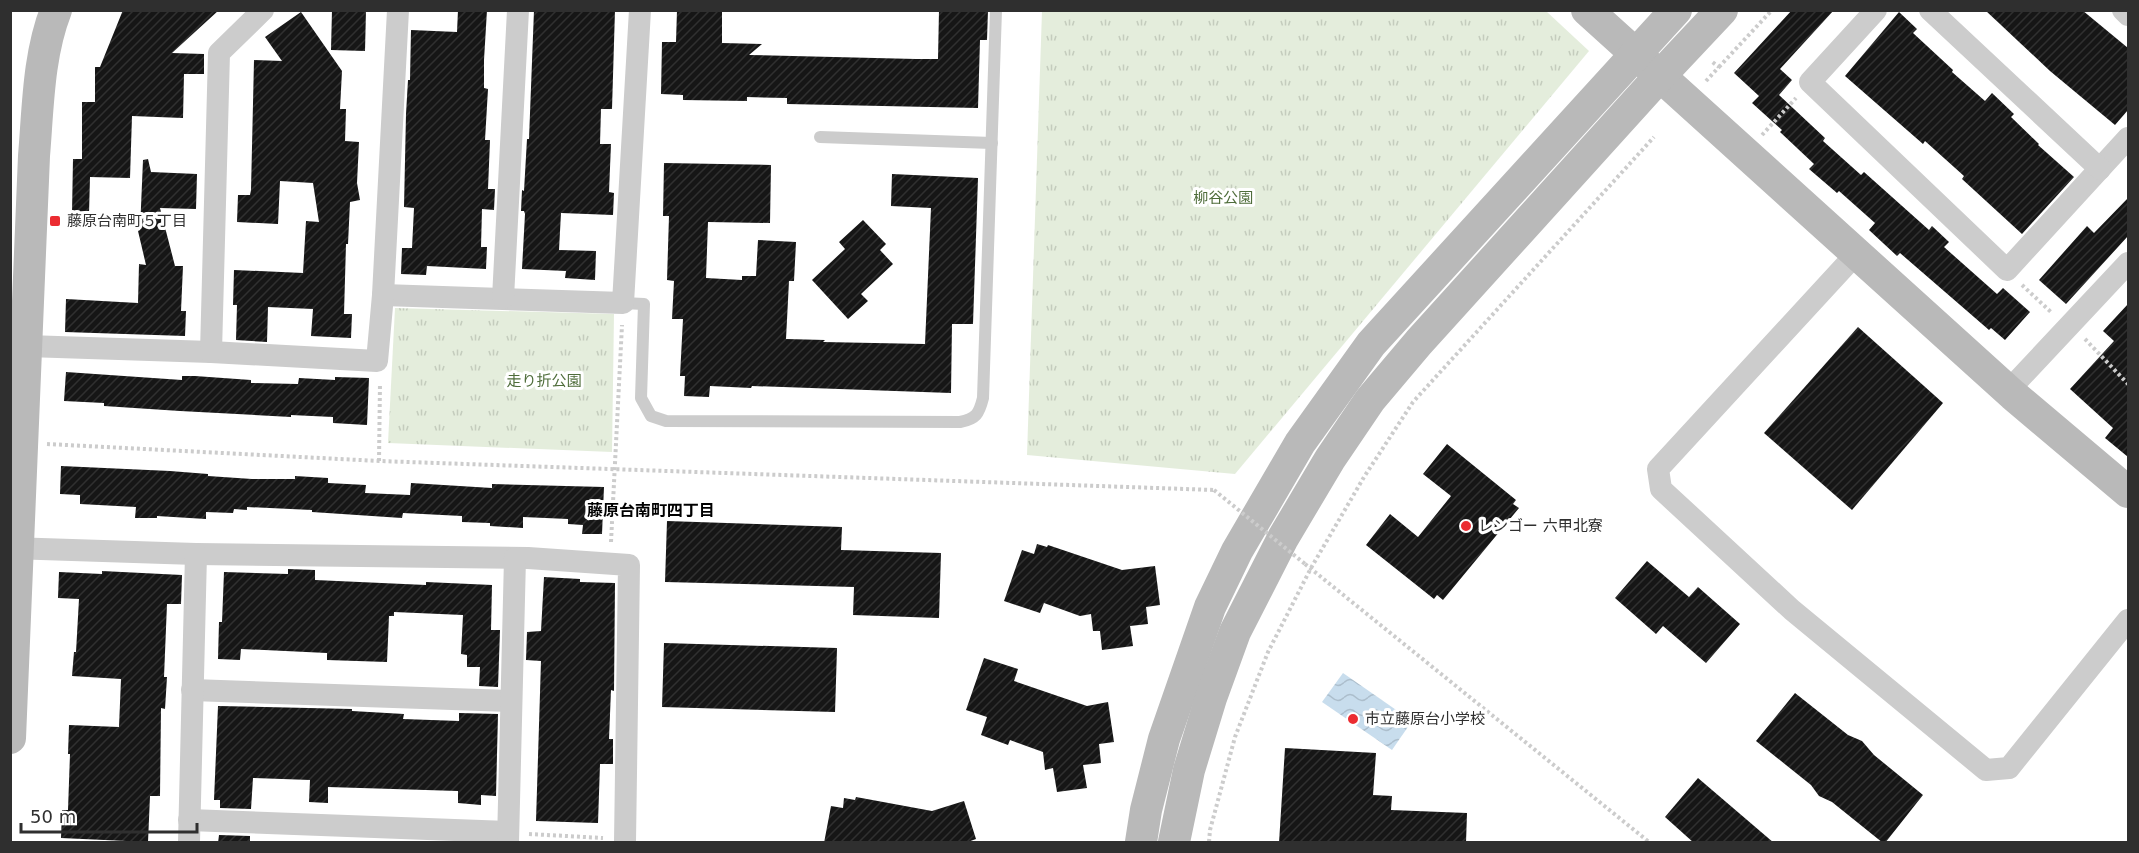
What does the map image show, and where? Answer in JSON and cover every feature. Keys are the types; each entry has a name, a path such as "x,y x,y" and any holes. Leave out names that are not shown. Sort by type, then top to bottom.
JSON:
{"street":[{"path":"10,738 14,548 24,443 37,117 47,44 56,10"},
{"path":"211,352 219,53 263,10"},
{"path":"27,346 211,352 377,361 383,296 398,10"},
{"path":"503,298 518,10"},
{"path":"383,296 623,303 640,10"},
{"path":"1587,10 2008,391 2128,492"},
{"path":"1141,843 1146,810 1164,739 1210,607 1237,551 1300,443 1371,344 1676,10"},
{"path":"1174,843 1189,770 1211,698 1235,632 1283,538 1330,459 1370,400 1419,342 1722,10"},
{"path":"1876,10 1810,82 2007,270 2128,138"},
{"path":"1930,10 2100,169"},
{"path":"2123,10 2128,15"},
{"path":"1856,254 1658,469 1660,489 1792,610 1986,770 2009,768 2128,620"},
{"path":"2008,391 2128,263"},
{"path":"14,548 196,554 515,558 629,565 625,841"},
{"path":"196,554 189,831 508,838 515,558"},
{"path":"192,690 511,701"}],"lane":[{"path":"623,303 644,304 641,398 651,416 666,421 960,422 973,419 980,413 983,398 996,10"},
{"path":"820,137 992,143"}],"path":[{"path":"1699,88 1772,10"},
{"path":"1706,56 1719,67"},
{"path":"1756,142 1810,82"},
{"path":"1209,843 1210,830 1235,737 1268,652 1311,568 1364,477 1413,402 1653,137"},
{"path":"2007,270 2052,313"},
{"path":"610,563 623,303"},
{"path":"2085,338 2128,384"},
{"path":"377,361 380,374 379,461"},
{"path":"24,443 379,461 1214,490 1649,843"},
{"path":"508,838 625,841"}],"green space":[{"name":"柳谷公園","path":"1042,11 1546,11 1589,51 1235,474 1027,455"},
{"name":"走り折公園","path":"395,308 614,314 612,452 388,443"}],"water":[{"path":"1343,673 1412,721 1392,750 1322,702"}],"building":[{"path":"123,10 219,10 172,53 204,54 204,74 184,74 183,118 132,116 130,178 90,177 89,214 72,213 73,159 82,159 82,102 95,102 95,67 100,67"},
{"path":"332,10 366,10 365,51 331,50"},
{"path":"458,10 487,10 484,60 484,88 488,89 485,140 490,140 488,189 495,189 494,210 482,209 481,247 487,247 486,269 427,266 426,275 401,274 402,248 412,248 414,208 404,207 411,30 457,32"},
{"path":"534,10 615,10 612,109 601,109 600,144 611,144 609,192 614,193 613,215 561,213 559,250 596,251 595,280 565,278 566,271 522,269 525,214 521,211 527,139 529,139"},
{"path":"677,10 722,10 722,43 762,44 749,55 938,59 939,10 988,10 987,40 980,40 978,108 787,104 787,98 747,97 747,101 683,100 683,95 661,94 662,42 676,42"},
{"path":"1792,10 1834,10 1780,69 1792,80 1779,95 1825,138 1823,141 1861,175 1864,172 1929,230 1932,226 1949,242 1944,247 1997,294 2003,288 2030,312 2005,340 1991,328 1989,330 1900,253 1897,256 1869,230 1875,223 1839,191 1837,193 1809,169 1814,164 1752,103 1759,96 1734,73"},
{"path":"1985,10 2082,10 2128,48 2128,110 2115,125 2050,71"},
{"path":"301,12 342,71 340,109 346,109 345,141 359,142 357,183 360,200 350,202 348,244 346,244 344,314 352,314 351,338 311,336 313,309 268,307 267,342 236,340 237,305 233,305 234,270 303,273 306,221 319,222 313,183 280,181 278,224 237,222 238,195 250,195 251,190 254,60 282,61 265,37"},
{"path":"1899,12 1917,29 1913,33 1953,70 1952,72 1985,101 1992,93 2014,114 2011,117 2038,145 2074,177 2022,234 1962,179 1964,176 1925,141 1923,144 1845,76"},
{"path":"148,159 151,172 197,174 196,209 160,208 175,266 183,266 181,311 186,311 185,336 65,332 66,299 138,303 139,264 146,265 138,231 140,230 143,160"},
{"path":"664,163 771,165 770,223 708,222 706,278 742,280 742,276 756,276 758,240 796,242 794,281 789,281 786,339 825,340 823,342 925,344 931,208 891,206 892,174 978,178 973,324 952,324 951,393 710,386 709,397 684,396 685,376 680,376 683,319 672,319 674,281 667,280 669,216 663,216"},
{"path":"2128,198 2128,236 2066,304 2039,280 2087,226 2094,233"},
{"path":"863,220 886,244 880,250 893,264 861,294 868,301 848,319 812,280 845,249 839,242"},
{"path":"2128,304 2128,457 2105,438 2113,428 2070,389 2114,341 2103,331"},
{"path":"1858,327 1943,403 1852,510 1764,433"},
{"path":"66,372 182,380 182,376 195,376 251,380 251,383 298,384 299,378 335,380 335,377 369,378 367,425 333,423 333,417 180,411 64,401"},
{"name":"レンゴー 六甲北寮","path":"1447,444 1516,500 1513,504 1519,508 1443,600 1437,595 1434,599 1366,545 1390,514 1418,537 1451,496 1423,474"},
{"path":"61,466 170,471 252,479 295,479 295,476 328,478 328,483 366,485 365,493 410,495 411,483 492,488 492,484 604,487 602,534 582,534 583,525 568,524 568,519 523,517 523,528 462,522 462,516 403,513 402,518 247,507 247,510 234,509 233,513 206,512 206,519 157,516 157,518 135,518 136,507 80,504 80,495 60,494"},
{"path":"667,521 842,527 841,550 941,553 939,618 853,615 854,587 665,582"},
{"path":"1037,544 1047,547 1048,545 1122,570 1155,566 1160,605 1146,607 1148,624 1130,626 1133,646 1102,650 1100,631 1093,631 1091,614 1080,616 1044,603 1040,613 1004,601 1022,550 1034,554"},
{"path":"1647,561 1689,597 1698,587 1740,624 1706,663 1663,626 1656,634 1615,598"},
{"path":"288,569 315,570 315,580 426,585 426,582 492,585 491,630 500,630 498,687 479,686 480,667 467,667 467,655 461,654 463,615 394,612 394,616 389,616 387,662 327,660 327,653 241,649 240,660 218,659 224,572 288,574"},
{"path":"102,571 182,575 181,604 167,604 164,677 167,677 165,709 161,708 160,796 150,796 148,842 61,838 62,810 68,810 69,725 119,727 121,679 72,676 74,652 76,652 79,599 58,598 59,572 102,574"},
{"path":"544,577 580,579 580,582 615,583 614,691 611,690 609,739 613,739 613,764 600,764 598,823 536,821 541,661 526,660 527,632 541,631"},
{"path":"664,643 837,648 835,712 662,707"},
{"path":"984,658 1018,669 1014,681 1087,706 1108,702 1114,742 1099,744 1101,763 1083,765 1087,788 1057,792 1053,768 1045,770 1043,752 1010,740 1008,745 981,735 987,717 966,710"},
{"path":"1795,693 1848,735 1862,741 1874,755 1923,795 1885,843 1832,802 1819,796 1811,785 1756,741"},
{"path":"218,706 352,709 352,711 404,714 403,719 459,721 459,713 498,714 496,796 481,795 481,805 458,803 458,791 328,787 328,803 309,802 310,780 253,778 251,809 220,808 220,800 214,800"},
{"path":"1285,748 1376,753 1373,795 1392,796 1391,810 1467,813 1466,843 1279,843"},
{"path":"1698,778 1774,843 1694,843 1665,817"},
{"path":"856,797 932,811 964,801 976,839 965,843 824,843 831,806 843,808 844,798 855,800"},
{"path":"219,835 250,836 250,843 218,843"}],"place":[{"name":"藤原台南町５丁目","path":"55,221"},
{"name":"レンゴー 六甲北寮","path":"1466,526"},
{"name":"市立藤原台小学校","path":"1353,719"}],"district":[{"name":"藤原台南町四丁目","path":"651,510"}]}
